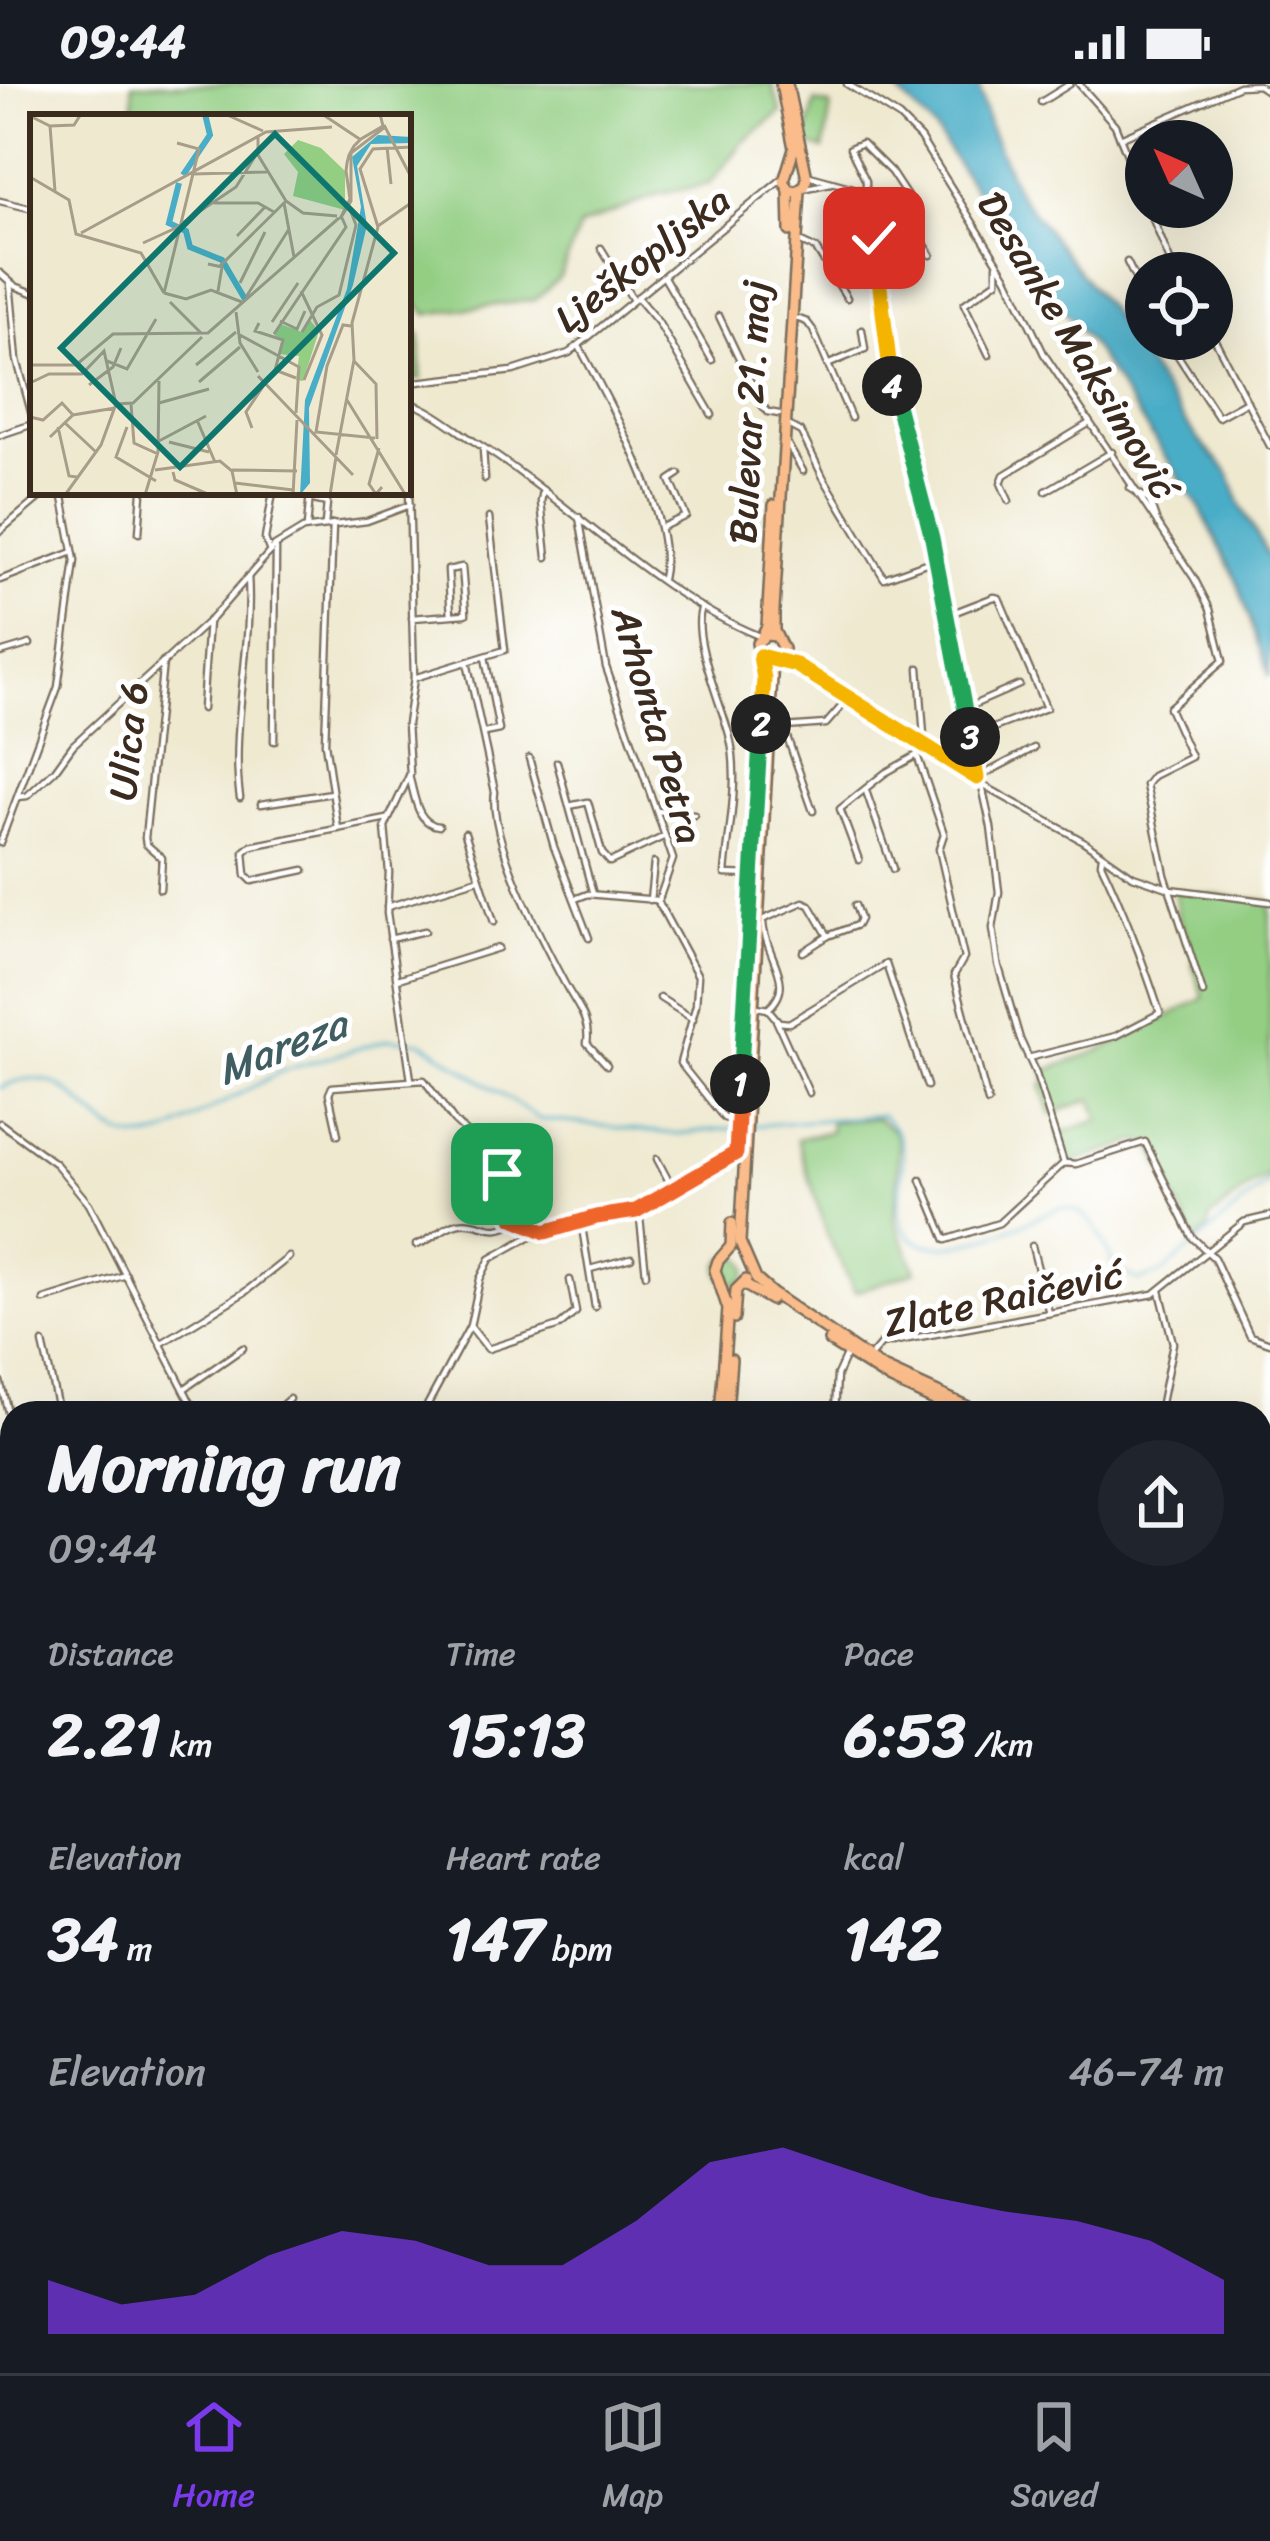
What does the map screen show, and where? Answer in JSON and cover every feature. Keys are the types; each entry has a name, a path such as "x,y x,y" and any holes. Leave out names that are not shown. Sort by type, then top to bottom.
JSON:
{"main road":[{"name":"Bulevar 21. maj","path":"784,84 798,122 804,173 792,184"},
{"name":"Bulevar 21. maj","path":"748,1262 738,1222 774,659 779,641 793,136 784,84"},
{"path":"792,184 804,173"},
{"name":"Bulevar 21. maj","path":"727,1253 732,1242 764,679 760,644 767,626 791,317 792,184"},
{"path":"760,644 779,641"},
{"path":"760,644 774,659"},
{"path":"724,1401 728,1309 716,1265 727,1253 737,1252 763,1287 868,1360 956,1401"},
{"path":"725,1401 734,1312 748,1262"},
{"path":"721,1282 770,1299 847,1353 931,1401"},
{"path":"734,1312 747,1295 770,1299"}],"street":[{"name":"Desanke Maksimović","path":"847,84 916,132 996,260 1044,354 1205,599 1223,657 1219,667 1169,706 1190,759 1146,783 1171,889"},
{"path":"1041,102 1070,84"},
{"path":"1079,84 1108,116 1125,150"},
{"path":"1120,138 1228,89 1260,85 1270,93"},
{"path":"866,192 850,148 862,143 901,188 908,200 902,207 931,255"},
{"path":"804,173 866,192 877,204 877,272 889,374 906,430 991,826 998,880 993,920 997,957 1019,1039 1064,1163"},
{"path":"792,184 831,183"},
{"name":"Lješkopljska","path":"411,383 523,369 556,359 579,346 766,196 792,184"},
{"path":"0,201 30,208"},
{"path":"795,242 817,249 847,298"},
{"path":"601,248 635,299 658,322 712,415"},
{"path":"989,355 964,304 997,280 996,260"},
{"path":"0,273 30,292"},
{"path":"664,277 712,360"},
{"path":"10,283 16,360 30,410"},
{"path":"719,316 760,404 801,432 884,578 934,560"},
{"path":"791,317 811,326 851,418"},
{"path":"827,365 865,349 862,330"},
{"path":"579,346 620,425 662,527 662,579"},
{"path":"1180,360 1216,415 1223,417 1247,401"},
{"path":"1226,360 1270,446"},
{"path":"411,393 411,454"},
{"path":"412,403 484,447 662,579 760,644"},
{"path":"0,434 30,422"},
{"path":"1009,501 1001,483 1007,473 1090,423"},
{"path":"783,442 803,471"},
{"path":"484,447 484,479"},
{"path":"1046,490 1112,452"},
{"path":"662,527 685,517 670,482 679,474"},
{"path":"543,490 547,557"},
{"path":"0,531 42,495"},
{"path":"0,844 58,687 75,551 63,495"},
{"path":"140,533 142,495"},
{"path":"272,495 265,539 272,549 274,741"},
{"path":"410,495 414,678 407,710 410,776 421,817 439,826"},
{"path":"308,528 310,496 327,503 329,524 325,743 338,829"},
{"path":"19,797 27,796 55,770 75,743 208,621 272,549 308,528 367,521 410,505"},
{"path":"414,678 505,649 488,518"},
{"name":"Arhonta Petra","path":"578,518 606,667 673,862 654,900 697,971 681,1066 724,1118 738,1122"},
{"path":"0,580 75,551"},
{"path":"411,618 466,614 462,567 448,570 452,615"},
{"path":"240,798 236,768 248,576"},
{"path":"946,616 999,598 1044,702 1043,710 970,737"},
{"path":"702,607 698,616 710,676 731,741 725,874 753,875"},
{"path":"202,710 208,621"},
{"path":"779,641 796,665"},
{"path":"0,652 30,644"},
{"path":"483,733 500,730 485,657"},
{"path":"774,659 796,665 1083,841 1133,877 1171,889 1270,902"},
{"name":"Ulica 6","path":"160,889 162,858 145,838 164,662"},
{"path":"467,662 495,791 492,808 510,863 543,940 589,1025 587,1043 608,1065"},
{"path":"859,860 840,809 885,773 917,755 922,743 919,668"},
{"path":"964,709 1019,685"},
{"path":"475,697 491,693"},
{"path":"771,728 826,724 848,699"},
{"path":"771,728 787,737 813,811"},
{"path":"978,780 1034,748"},
{"path":"917,755 944,834 938,849 964,958 954,975 988,1102"},
{"path":"529,758 542,810 589,938"},
{"path":"557,762 593,894"},
{"path":"410,776 387,819 387,907 411,1080"},
{"path":"866,791 893,869"},
{"path":"261,804 332,793"},
{"path":"569,806 588,802 602,853 610,862 665,836"},
{"path":"657,812 694,815"},
{"path":"304,870 252,881 246,875 244,852 250,846 387,819"},
{"path":"465,833 494,922"},
{"path":"1028,1058 1116,1036 1160,1013 1136,937 1100,863 1102,856"},
{"path":"574,899 593,894 654,900 654,863"},
{"path":"387,907 478,879"},
{"path":"1171,889 1203,993"},
{"path":"768,1009 780,999 782,986 760,920 803,902 810,905 828,936"},
{"path":"803,952 857,925 855,905"},
{"path":"390,939 425,931"},
{"path":"398,979 498,948"},
{"path":"776,1020 794,1021 886,964 926,1086"},
{"path":"660,998 692,1019"},
{"path":"752,1007 768,1009 776,1020 808,1093"},
{"path":"338,1135 332,1087 422,1079 454,1121 492,1156 517,1221"},
{"path":"0,1123 70,1178 163,1342 190,1401"},
{"path":"921,1180 946,1240 999,1222 1064,1163 1076,1164 1145,1142 1250,1336 1270,1343"},
{"path":"430,1401 470,1326 487,1263 545,1232 639,1209 736,1153"},
{"path":"656,1159 673,1189"},
{"path":"639,1209 646,1274"},
{"name":"Zlate Raičević","path":"868,1360 881,1344 1160,1291 1244,1222 1270,1216"},
{"path":"416,1245 431,1241 443,1227 465,1222 487,1230 517,1221 545,1232"},
{"path":"581,1221 595,1307"},
{"path":"529,1238 530,1223"},
{"path":"1032,1246 1049,1313"},
{"path":"163,1342 245,1292 289,1257"},
{"path":"590,1269 631,1258"},
{"path":"44,1300 126,1275"},
{"path":"470,1326 488,1349 559,1326 576,1312 570,1280"},
{"path":"1160,1291 1173,1343 1161,1401"},
{"path":"43,1342 56,1401"},
{"path":"184,1389 243,1348"},
{"path":"836,1401 837,1375 847,1353"}],"green space":[{"path":"132,84 772,84 781,112 743,142 710,184 659,194 580,226 560,277 535,300 427,314 411,297 411,114 134,114"},
{"path":"815,102 831,106 824,149 804,144"},
{"path":"411,327 420,336 421,379 411,379"},
{"path":"1174,890 1270,901 1270,1175 1210,1218 1208,1229 1196,1241 1150,1144 1138,1141 1066,1161 1058,1133 1100,1120 1092,1099 1051,1114 1041,1085 1046,1082 1044,1071 1099,1051 1204,998"},
{"path":"877,1118 899,1141 895,1221 916,1271 855,1292 828,1237 797,1139 831,1131 830,1122"},
{"path":"733,1256 743,1260 747,1270 743,1280 733,1284 723,1280 719,1270 723,1260"}],"water":[{"path":"891,84 978,84 990,129 1018,193 1125,333 1125,360 1143,360 1196,437 1228,472 1270,559 1270,677 1236,579 1200,508 1089,342 1016,252 933,127"}],"waterway":[{"name":"Mareza","path":"0,1088 28,1079 50,1082 117,1132 138,1138 165,1134 282,1071 390,1039 422,1042 539,1119 675,1134 733,1128"},
{"name":"Mareza","path":"750,1126 882,1115 893,1126 902,1148 899,1209 906,1231 921,1243 967,1243 1059,1208 1070,1209 1095,1227 1114,1268 1139,1281 1162,1273 1270,1180"}],"route":[{"path":"502,1174 513,1218 545,1232 636,1211 736,1153 764,679 760,656 796,665 977,778 932,538 889,374 874,238"}]}
